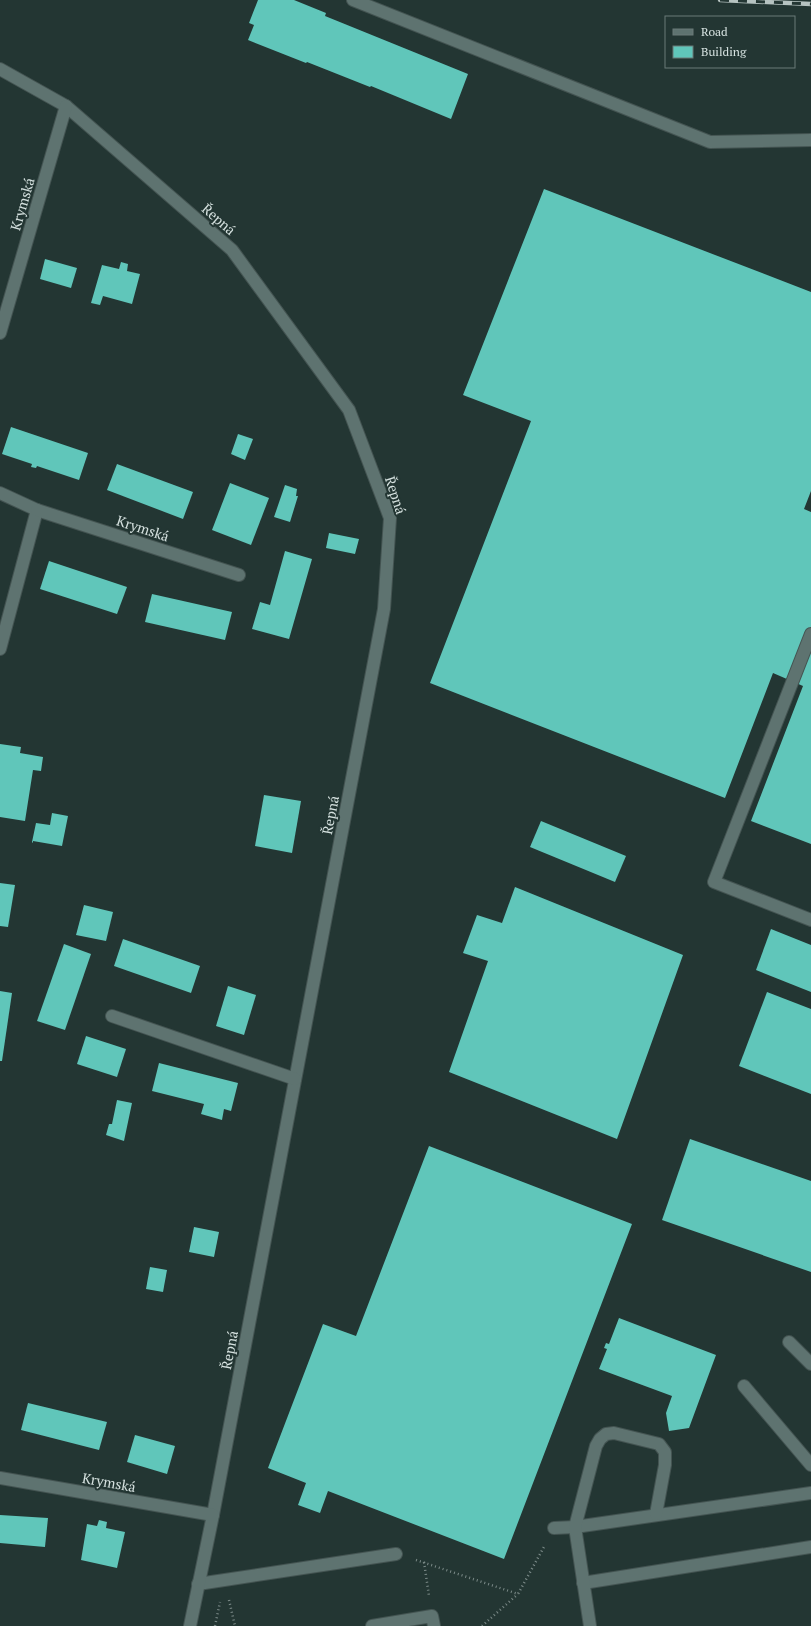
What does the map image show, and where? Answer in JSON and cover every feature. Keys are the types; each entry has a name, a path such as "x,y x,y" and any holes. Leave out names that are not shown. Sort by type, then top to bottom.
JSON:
{"street":[{"path":"353,0 710,142 811,140"},
{"name":"Řepná","path":"0,69 66,106 232,250 349,410 390,518 384,609 213,1515 190,1626"},
{"name":"Krymská","path":"0,333 66,106"},
{"name":"Krymská","path":"0,493 37,510 239,575"},
{"path":"0,649 37,510"},
{"path":"811,634 714,882 811,920"},
{"path":"112,1016 295,1079"},
{"path":"788,1342 811,1364"},
{"path":"744,1386 811,1465"},
{"path":"590,1626 575,1527 596,1446 600,1439 606,1434 614,1433 659,1444 665,1452 665,1465 656,1514"},
{"name":"Krymská","path":"0,1478 213,1515"},
{"path":"554,1528 575,1527 656,1514 811,1493"},
{"path":"583,1584 811,1547"},
{"path":"198,1584 396,1554"},
{"path":"372,1626 433,1621"}],"path":[{"path":"482,1626 518,1594 554,1528"},
{"path":"396,1554 518,1594"},
{"path":"424,1562 433,1621"},
{"path":"224,1580 234,1626"}],"building":[{"path":"258,0 294,0 326,13 325,16 468,74 451,119 371,86 370,87 248,40 254,25 249,23"},
{"path":"544,189 811,292 811,491 804,509 811,512 811,844 751,821 803,686 773,673 725,798 430,683 531,421 463,395"},
{"path":"45,259 77,268 71,288 40,279"},
{"path":"121,262 128,264 127,271 140,274 132,304 103,296 100,305 91,303 102,265 119,269"},
{"path":"11,427 88,453 79,480 37,466 36,468 31,467 32,464 2,454"},
{"path":"238,434 253,439 245,460 231,454"},
{"path":"117,464 193,492 183,519 107,490"},
{"path":"230,483 269,498 251,545 212,530"},
{"path":"285,485 297,489 296,496 298,496 290,522 274,517"},
{"path":"329,533 359,539 355,554 326,548"},
{"path":"285,551 312,559 289,639 252,629 260,602 270,605"},
{"path":"49,561 127,587 117,614 40,589"},
{"path":"152,594 232,612 225,640 145,622"},
{"path":"0,744 21,747 20,753 43,757 41,771 33,770 25,821 0,817"},
{"path":"264,795 301,801 292,853 255,846"},
{"path":"52,813 68,816 62,846 33,841 33,843 32,842 36,823 50,825"},
{"path":"541,821 626,856 615,882 530,847"},
{"path":"0,883 15,885 8,927 0,926"},
{"path":"515,887 683,955 617,1139 449,1072 488,961 463,953 477,915 502,923"},
{"path":"84,905 113,912 106,941 76,935"},
{"path":"771,929 811,945 811,992 756,970"},
{"path":"123,939 200,966 191,993 114,966"},
{"path":"64,944 91,954 65,1030 37,1021"},
{"path":"228,986 256,995 244,1035 216,1026"},
{"path":"0,991 12,993 2,1061 0,1061"},
{"path":"767,992 811,1009 811,1094 739,1066"},
{"path":"86,1036 126,1049 117,1077 77,1064"},
{"path":"159,1063 238,1083 231,1111 224,1109 222,1120 201,1114 204,1104 152,1091"},
{"path":"117,1100 132,1103 124,1141 106,1135 109,1124 112,1124"},
{"path":"690,1139 811,1181 811,1272 662,1220"},
{"path":"429,1146 632,1224 504,1559 328,1491 320,1513 298,1505 306,1483 268,1468 323,1324 356,1336"},
{"path":"194,1227 219,1232 214,1257 189,1252"},
{"path":"150,1267 167,1270 163,1292 146,1289"},
{"path":"619,1318 716,1355 689,1428 669,1431 666,1413 672,1396 599,1369 607,1349 604,1348 606,1343 609,1344"},
{"path":"28,1403 107,1422 99,1450 21,1430"},
{"path":"135,1435 175,1446 167,1474 127,1462"},
{"path":"0,1515 48,1518 45,1547 0,1543"},
{"path":"99,1520 107,1522 106,1528 125,1532 117,1568 81,1560 87,1524 97,1526"}],"railway":[{"path":"720,0 811,4"}]}
